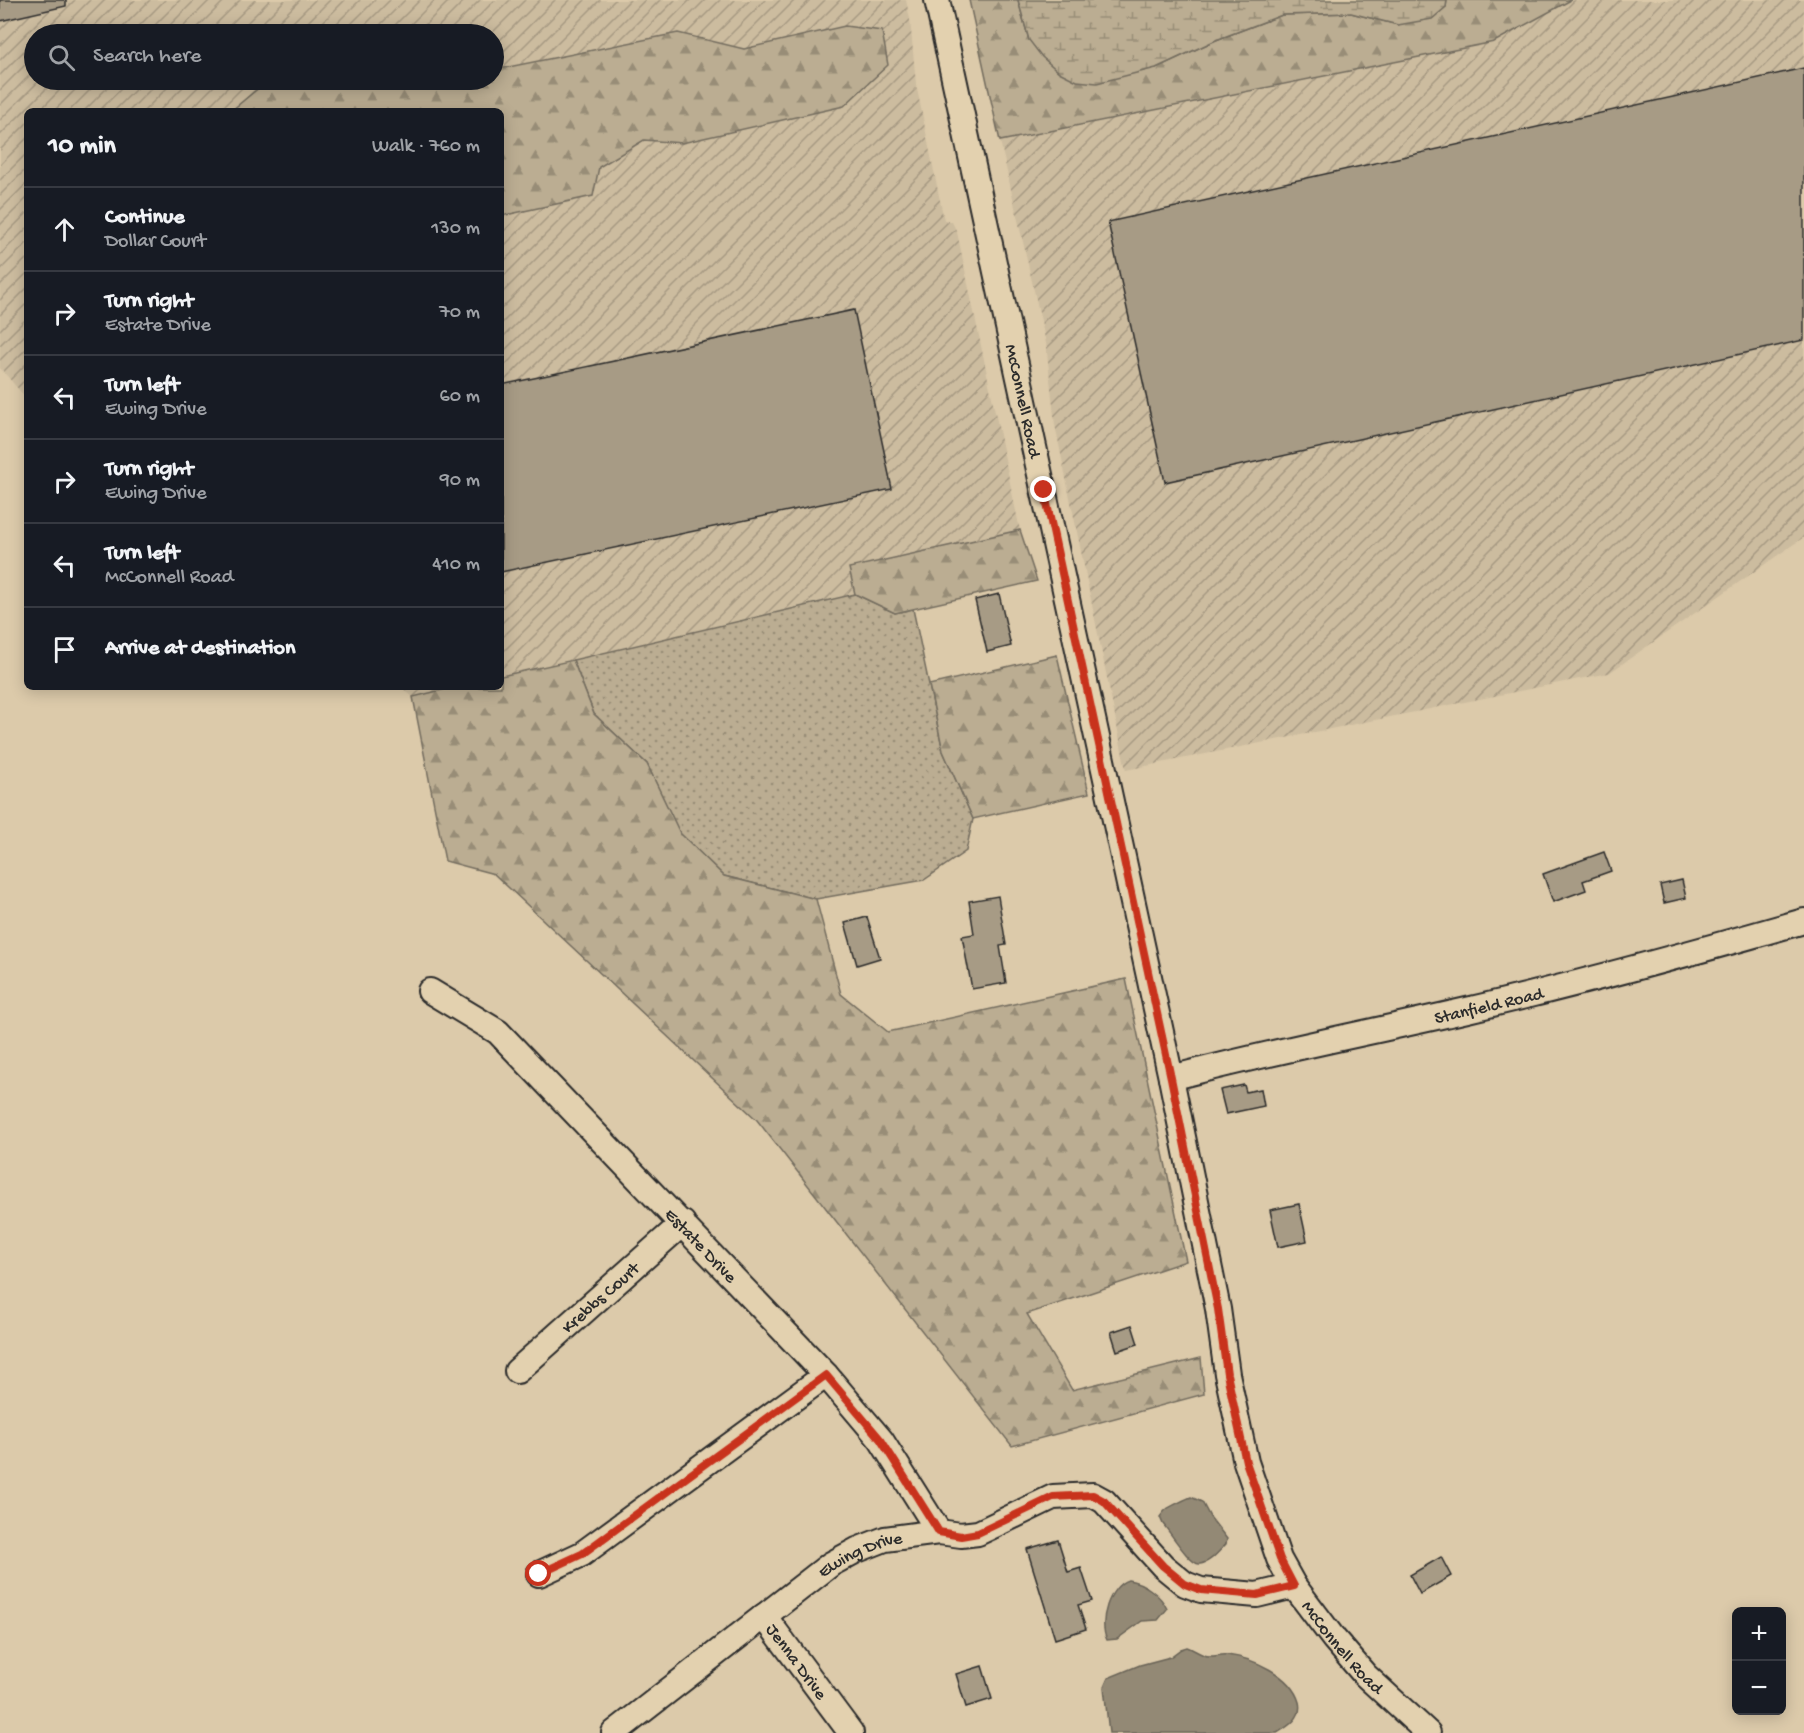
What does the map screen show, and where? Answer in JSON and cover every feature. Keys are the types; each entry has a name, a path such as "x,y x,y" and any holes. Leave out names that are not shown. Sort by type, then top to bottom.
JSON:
{"street":[{"name":"McConnell Road","path":"937,0 1171,1078 1218,1309 1227,1374 1246,1462 1280,1559 1294,1586 1365,1675 1428,1733"},
{"name":"Stanfield Road","path":"1171,1078 1625,971 1804,921"},
{"name":"Estate Drive","path":"430,991 498,1032 683,1223 826,1375 881,1440 939,1532"},
{"name":"Krebbs Court","path":"517,1371 683,1223"},
{"path":"539,1574 582,1554 826,1375"},
{"name":"Ewing Drive","path":"614,1733 831,1564 857,1550 885,1539 939,1532 961,1536 978,1533 1053,1497 1093,1495 1104,1501 1163,1566 1185,1584 1201,1590 1257,1595 1294,1586"},
{"name":"Jenna Drive","path":"765,1616 851,1733"}],"shaded area":[{"path":"0,0 906,0 916,84 944,220 952,222 957,232 1020,530 849,568 855,594 504,675 504,108 24,108 24,396 0,368"},
{"path":"1571,0 1804,0 1804,537 1609,673 1126,770 1055,425 1046,343 1000,141 1494,42"},
{"path":"405,690 442,690 413,697"},
{"path":"1191,1497 1202,1502 1227,1539 1226,1544 1214,1556 1200,1564 1191,1560 1160,1517 1168,1508"},
{"path":"1128,1580 1140,1583 1151,1590 1167,1609 1158,1620 1142,1621 1117,1639 1107,1640 1104,1624 1107,1606 1115,1589"},
{"path":"1187,1647 1207,1656 1224,1655 1248,1660 1280,1676 1295,1692 1300,1707 1297,1717 1277,1733 1109,1733 1104,1687 1108,1678 1140,1665 1170,1657"}],"green space":[{"path":"969,0 1018,0 1029,40 1156,68 1216,40 1282,15 1351,13 1398,25 1446,7 1447,0 1571,0 1494,42 1000,141"},
{"path":"1018,0 1447,0 1446,7 1432,19 1398,25 1351,13 1282,15 1216,40 1156,68 1097,83 1077,81 1059,72 1042,57 1029,40"},
{"path":"845,26 882,31 888,65 844,106 682,143 644,140 599,167 593,196 504,215 504,108 235,108 256,90 504,90 504,68 678,33 744,49"},
{"path":"1020,530 1037,581 895,613 855,594 849,568"},
{"path":"855,594 895,613 913,609 943,751 973,819 966,851 924,880 816,899 724,876 679,833 647,764 594,714 573,660"},
{"path":"1057,655 1089,793 973,819 943,751 929,685"},
{"path":"573,660 594,714 647,764 680,833 724,876 816,899 841,994 888,1032 1126,979 1186,1261 1027,1314 1072,1390 1201,1358 1204,1394 1012,1446 757,1120 494,874 445,861 413,697 442,690 504,690 504,675"}],"building":[{"path":"0,0 66,0 66,6 0,21"},
{"path":"1804,68 1804,340 1165,482 1108,222"},
{"path":"854,310 892,489 504,571 504,384"},
{"path":"999,594 1011,646 987,652 975,600"},
{"path":"1604,852 1611,871 1583,881 1586,890 1553,902 1543,874"},
{"path":"1682,880 1686,898 1664,903 1660,885"},
{"path":"998,896 1006,945 1000,946 1006,983 972,989 962,936 974,934 969,901"},
{"path":"867,917 880,958 857,965 845,923"},
{"path":"1244,1085 1246,1092 1261,1089 1264,1106 1226,1114 1220,1090"},
{"path":"1299,1204 1307,1241 1278,1247 1270,1210"},
{"path":"1132,1325 1138,1344 1117,1351 1111,1332"},
{"path":"1058,1540 1068,1572 1081,1568 1092,1601 1078,1605 1086,1629 1055,1639 1027,1549"},
{"path":"1441,1557 1451,1576 1420,1594 1410,1575"},
{"path":"982,1666 992,1699 966,1707 956,1674"}],"route":[{"path":"539,1574 582,1554 826,1375 881,1440 939,1532 961,1536 978,1533 1053,1497 1093,1495 1104,1501 1163,1566 1185,1584 1201,1590 1257,1595 1294,1586 1280,1559 1246,1462 1227,1374 1218,1309 1171,1078 1044,490"}]}
